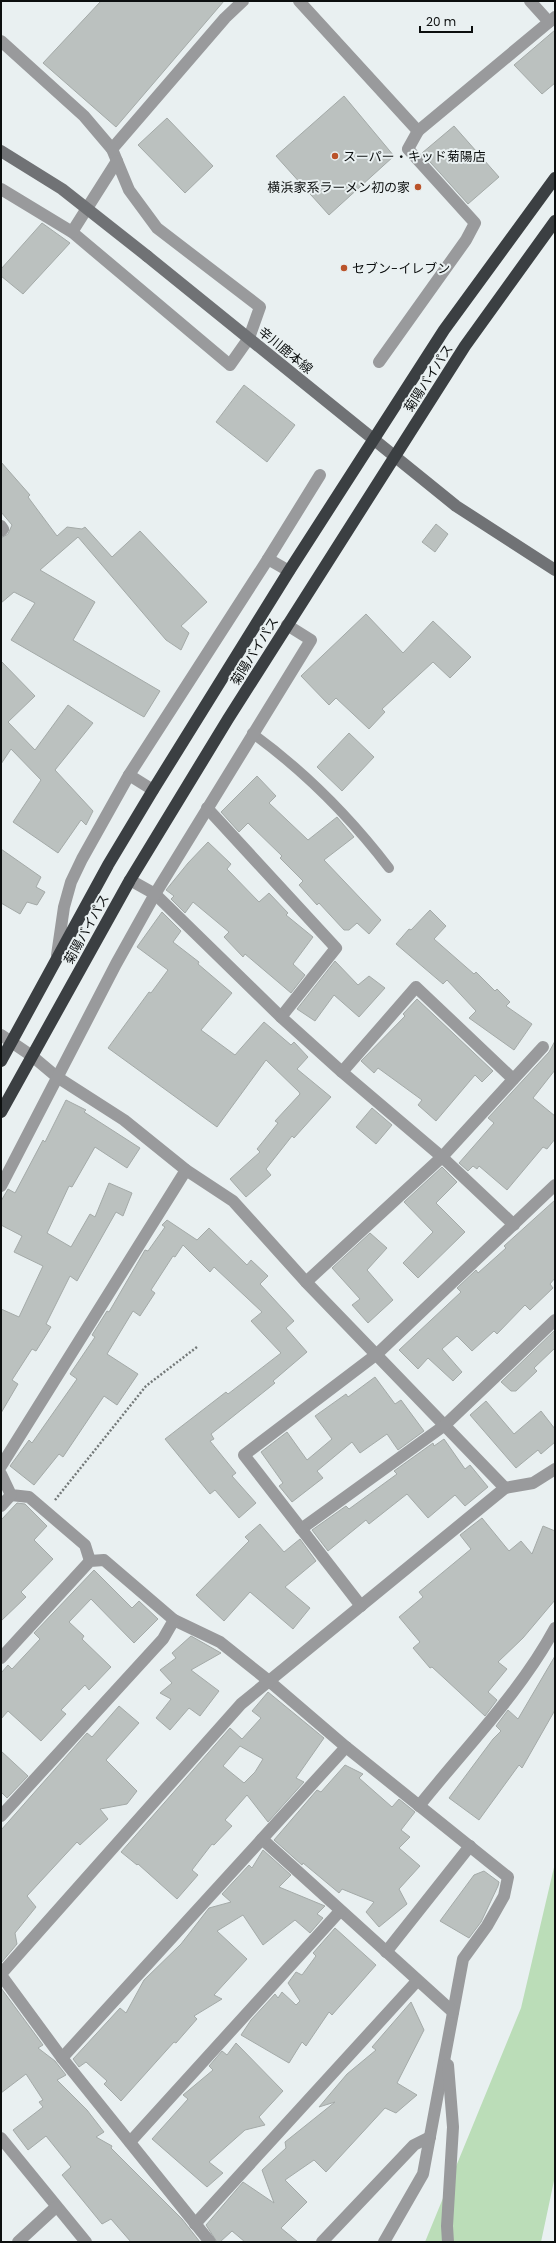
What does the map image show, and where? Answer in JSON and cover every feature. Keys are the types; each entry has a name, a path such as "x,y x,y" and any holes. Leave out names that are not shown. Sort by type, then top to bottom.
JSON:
{"highway":[{"name":"菊陽バイパス","path":"1,1061 57,955 153,790 289,571 444,330 555,178"},
{"name":"菊陽バイパス","path":"1,1112 130,880 228,719 465,346 555,221"}],"main road":[{"name":"辛川鹿本線","path":"1,151 62,189 374,438 456,506 555,570"}],"street":[{"path":"112,149 225,18 243,1"},
{"path":"299,1 418,131"},
{"path":"379,362 466,240 475,223 408,149 418,131 552,20 530,1"},
{"path":"1,41 84,116 112,149 129,190 157,228 260,308 249,338 230,365 72,232 1,189"},
{"path":"72,232 117,161"},
{"path":"57,955 64,907 71,882 129,775 268,559 320,475"},
{"path":"1,526 3,529 1,531"},
{"path":"268,559 289,571"},
{"path":"1,1186 57,1076 156,894 252,733 311,640 288,625"},
{"path":"129,775 153,790"},
{"path":"207,808 336,948 281,1017"},
{"path":"130,880 156,894 281,1017 342,1072 442,1157 514,1226"},
{"path":"342,1072 416,987 513,1079"},
{"path":"1,1035 32,1056 57,1076 124,1120 186,1170 233,1201 306,1282 505,1488"},
{"path":"306,1282 442,1157 543,1047"},
{"path":"1,1466 186,1170"},
{"path":"361,1606 244,1455 377,1354 514,1226 553,1192"},
{"path":"301,1529 445,1425 555,1320"},
{"path":"210,2242 62,2058 1,1975 241,1704 505,1488 533,1483 555,1469"},
{"path":"1,1474 11,1495"},
{"path":"11,1495 29,1498 46,1511 85,1545 90,1561"},
{"path":"1,1506 11,1495"},
{"path":"1,1658 90,1561 104,1560 174,1620 220,1642 269,1681 346,1747 508,1877 504,1896 487,1926 463,1959 423,2174 384,2242"},
{"path":"1,1816 163,1639 174,1620"},
{"path":"419,1806 514,1690 546,1645 555,1628"},
{"path":"62,2058 346,1747"},
{"path":"262,1839 453,2012"},
{"path":"386,1952 470,1846"},
{"path":"130,2142 340,1911"},
{"path":"195,2224 417,1981"},
{"path":"447,2050 453,2127 447,2226 448,2242"},
{"path":"322,2242 414,2145 430,2137"},
{"path":"1,2138 86,2242"},
{"path":"18,2242 56,2207"}],"lane":[{"path":"252,733 286,758 360,831 389,868"}],"path":[{"path":"46,1511 146,1386 197,1347"}],"green space":[{"path":"555,1863 555,2176 541,2242 425,2242 521,2008"}],"building":[{"path":"101,1 224,1 116,127 43,63"},
{"path":"555,30 555,83 542,94 514,65"},
{"path":"344,96 394,156 329,215 276,156"},
{"path":"167,118 213,166 185,193 138,145"},
{"path":"454,126 499,177 468,204 422,153"},
{"path":"42,223 70,243 23,294 1,276 1,269"},
{"path":"244,385 295,425 267,462 216,422"},
{"path":"1,462 30,495 28,497 57,536 67,527 82,529 85,527 112,557 140,531 207,602 181,626 189,633 181,650 166,640 78,537 40,570 95,602 73,640 160,691 144,717 11,640 35,603 14,592 1,603 1,538 8,534 12,525 1,512"},
{"path":"436,524 448,534 435,552 422,542"},
{"path":"366,614 403,653 433,621 471,657 450,678 433,662 382,709 385,712 369,729 336,698 329,705 301,676"},
{"path":"1,661 35,696 8,722 35,750 68,705 93,723 55,770 93,811 86,825 81,820 58,853 13,822 41,780 11,749 1,764"},
{"path":"349,733 374,757 342,791 317,767"},
{"path":"257,776 276,796 269,803 308,840 337,817 354,837 324,860 381,920 369,934 357,923 349,930 344,930 319,903 317,905 299,885 303,881 280,858 282,856 248,823 239,832 221,812"},
{"path":"208,842 231,864 227,869 259,902 269,893 288,913 286,915 313,937 293,964 305,975 291,993 245,954 243,957 224,937 229,932 193,902 185,913 171,899 174,896 166,890 188,863"},
{"path":"1,849 41,877 36,887 45,892 37,905 27,902 20,914 1,903"},
{"path":"430,910 446,926 434,939 474,974 476,972 495,991 497,989 510,1002 506,1006 532,1024 514,1050 469,1018 476,1011 447,980 443,984 396,944 409,929 411,930"},
{"path":"162,912 181,931 173,942 199,962 198,964 232,993 201,1030 235,1055 264,1022 291,1045 294,1042 308,1057 297,1069 331,1097 294,1138 292,1136 266,1169 271,1175 246,1197 230,1179 260,1152 257,1149 278,1123 275,1121 300,1094 299,1092 266,1060 217,1127 108,1048 149,992 151,993 168,970 137,947"},
{"path":"335,961 358,985 369,976 385,988 359,1017 334,995 315,1021 297,1009"},
{"path":"417,999 493,1071 482,1082 475,1075 436,1121 418,1105 422,1100 378,1068 374,1073 361,1061 405,1016 403,1014"},
{"path":"555,1041 555,1070 533,1098 555,1116 555,1139 547,1149 543,1147 507,1190 479,1166 477,1169 473,1166 468,1171 459,1163 494,1123 488,1118 549,1052"},
{"path":"66,1100 86,1110 84,1112 140,1148 127,1168 95,1147 72,1187 69,1186 47,1233 71,1247 90,1214 95,1217 109,1183 132,1193 123,1216 116,1212 77,1281 70,1276 46,1324 51,1327 36,1351 32,1349 12,1380 18,1384 1,1413 1,1309 19,1317 43,1266 14,1252 22,1236 1,1225 1,1201 8,1189 15,1193 43,1140 45,1142"},
{"path":"372,1108 392,1125 376,1144 356,1127"},
{"path":"442,1167 457,1182 436,1203 465,1232 418,1278 403,1263 433,1232 404,1202"},
{"path":"555,1200 555,1278 550,1284 553,1288 530,1310 525,1305 497,1334 494,1331 472,1351 457,1336 442,1349 462,1372 453,1381 428,1358 418,1369 399,1350 461,1292 457,1288 476,1270 478,1273 506,1248 504,1246"},
{"path":"167,1220 197,1240 209,1228 247,1265 251,1260 268,1276 260,1284 294,1321 286,1328 307,1352 273,1381 275,1383 211,1434 214,1439 210,1441 236,1473 232,1476 256,1503 239,1518 215,1490 210,1494 165,1439 226,1392 228,1394 281,1353 251,1321 262,1312 214,1267 210,1272 183,1245 175,1257 173,1256 151,1290 155,1293 140,1316 133,1311 107,1354 138,1374 117,1405 104,1396 63,1457 59,1454 34,1485 10,1466 29,1440 32,1443 77,1379 70,1374 95,1337 92,1335 107,1311 109,1312 145,1250 148,1251 165,1227 162,1225"},
{"path":"370,1233 387,1248 367,1270 393,1300 368,1323 352,1305 360,1299 332,1268"},
{"path":"555,1330 555,1348 534,1368 537,1371 516,1391 511,1391 501,1382"},
{"path":"375,1377 395,1404 401,1400 424,1431 398,1450 387,1434 360,1453 352,1442 317,1471 323,1478 292,1502 279,1486 283,1483 261,1452 287,1432 307,1460 332,1439 315,1416 346,1394 348,1397"},
{"path":"486,1401 514,1434 541,1411 555,1429 555,1442 541,1454 538,1450 516,1468 470,1415"},
{"path":"444,1439 465,1469 470,1465 488,1487 465,1506 455,1495 428,1518 407,1494 369,1524 366,1520 328,1551 312,1530 346,1506 349,1509 397,1474 394,1471 433,1443 434,1446"},
{"path":"17,1503 25,1504 47,1526 34,1540 53,1559 21,1592 26,1597 1,1621 1,1520"},
{"path":"482,1518 509,1551 521,1541 532,1554 543,1526 555,1531 555,1600 523,1638 498,1662 507,1669 488,1692 497,1700 485,1716 432,1667 430,1668 413,1648 420,1642 399,1617 423,1597 419,1592 471,1549 460,1535"},
{"path":"260,1524 284,1552 300,1539 316,1561 285,1587 310,1608 293,1629 250,1592 224,1621 196,1595 249,1541 245,1537"},
{"path":"94,1570 132,1608 139,1601 158,1619 134,1643 91,1599 69,1622 84,1636 82,1639 111,1667 89,1690 85,1685 61,1710 66,1714 41,1741 8,1711 1,1719 1,1673 8,1665 12,1669 40,1639 34,1633"},
{"path":"191,1636 221,1653 191,1670 219,1691 200,1716 189,1708 170,1730 156,1718 171,1699 160,1693 172,1683 160,1670 176,1658 172,1653"},
{"path":"555,1656 555,1710 522,1768 519,1765 479,1820 449,1798 493,1739 501,1731 496,1726 508,1710 518,1719"},
{"path":"268,1692 324,1738 296,1778 304,1782 268,1822 247,1795 225,1820 232,1826 214,1845 212,1844 192,1870 198,1875 177,1899 138,1864 137,1865 121,1852 230,1728 242,1739 261,1718 252,1711","holes":["240,1746 263,1759 255,1772 244,1783 223,1766"]},
{"path":"119,1706 139,1723 106,1760 137,1791 127,1804 100,1809 108,1819 80,1845 77,1842 27,1896 36,1907 15,1933 17,1944 1,1963 1,1830 87,1733 92,1737"},
{"path":"1,1751 28,1776 7,1798 1,1792"},
{"path":"345,1765 363,1774 359,1778 392,1807 399,1799 415,1812 401,1830 410,1837 399,1848 420,1866 399,1889 407,1904 379,1927 366,1912 374,1902 342,1889 339,1893 303,1863 302,1865 274,1840 317,1790 321,1792"},
{"path":"263,1850 291,1875 279,1887 325,1906 317,1914 323,1918 310,1933 295,1920 263,1945 243,1915 217,1931 247,1959 214,1995 222,1999 194,2016 197,2019 176,2043 174,2042 121,2101 104,2084 107,2081 86,2062 79,2067 73,2059 120,2008 126,2013 144,1980 181,1944 209,1908 231,1902 222,1894 249,1865 252,1868"},
{"path":"484,1871 499,1882 481,1922 469,1938 440,1921 474,1875"},
{"path":"335,1928 376,1965 332,2015 329,2012 306,2046 302,2042 289,2063 241,2035 251,2020 275,1994 278,1998 282,1992 296,2005 300,2001 288,1983 296,1972 302,1975 316,1956 313,1953"},
{"path":"1,1988 43,2045 38,2048 55,2061 66,2075 57,2080 87,2110 104,2132 96,2137 112,2146 111,2148 182,2219 200,2242 131,2242 111,2219 102,2224 62,2175 71,2167 46,2136 28,2150 13,2130 43,2107 39,2102 43,2100 26,2074 1,2093"},
{"path":"411,2002 424,2030 397,2083 417,2095 396,2113 385,2108 326,2172 314,2160 285,2180 307,2202 281,2228 298,2242 245,2242 232,2231 220,2242 217,2242 206,2225 243,2182 274,2203 262,2170 286,2148 285,2142 335,2102 319,2107 347,2074 376,2050 372,2047"},
{"path":"236,2043 283,2091 259,2117 265,2125 245,2130 209,2162 223,2173 207,2187 152,2139 188,2099 183,2095 213,2070 209,2066 222,2051 227,2055"}],"place":[{"name":"スーパー・キッド菊陽店","path":"335,156"},
{"name":"横浜家系ラーメン初の家","path":"418,187"},
{"name":"セブン-イレブン","path":"344,268"}]}
